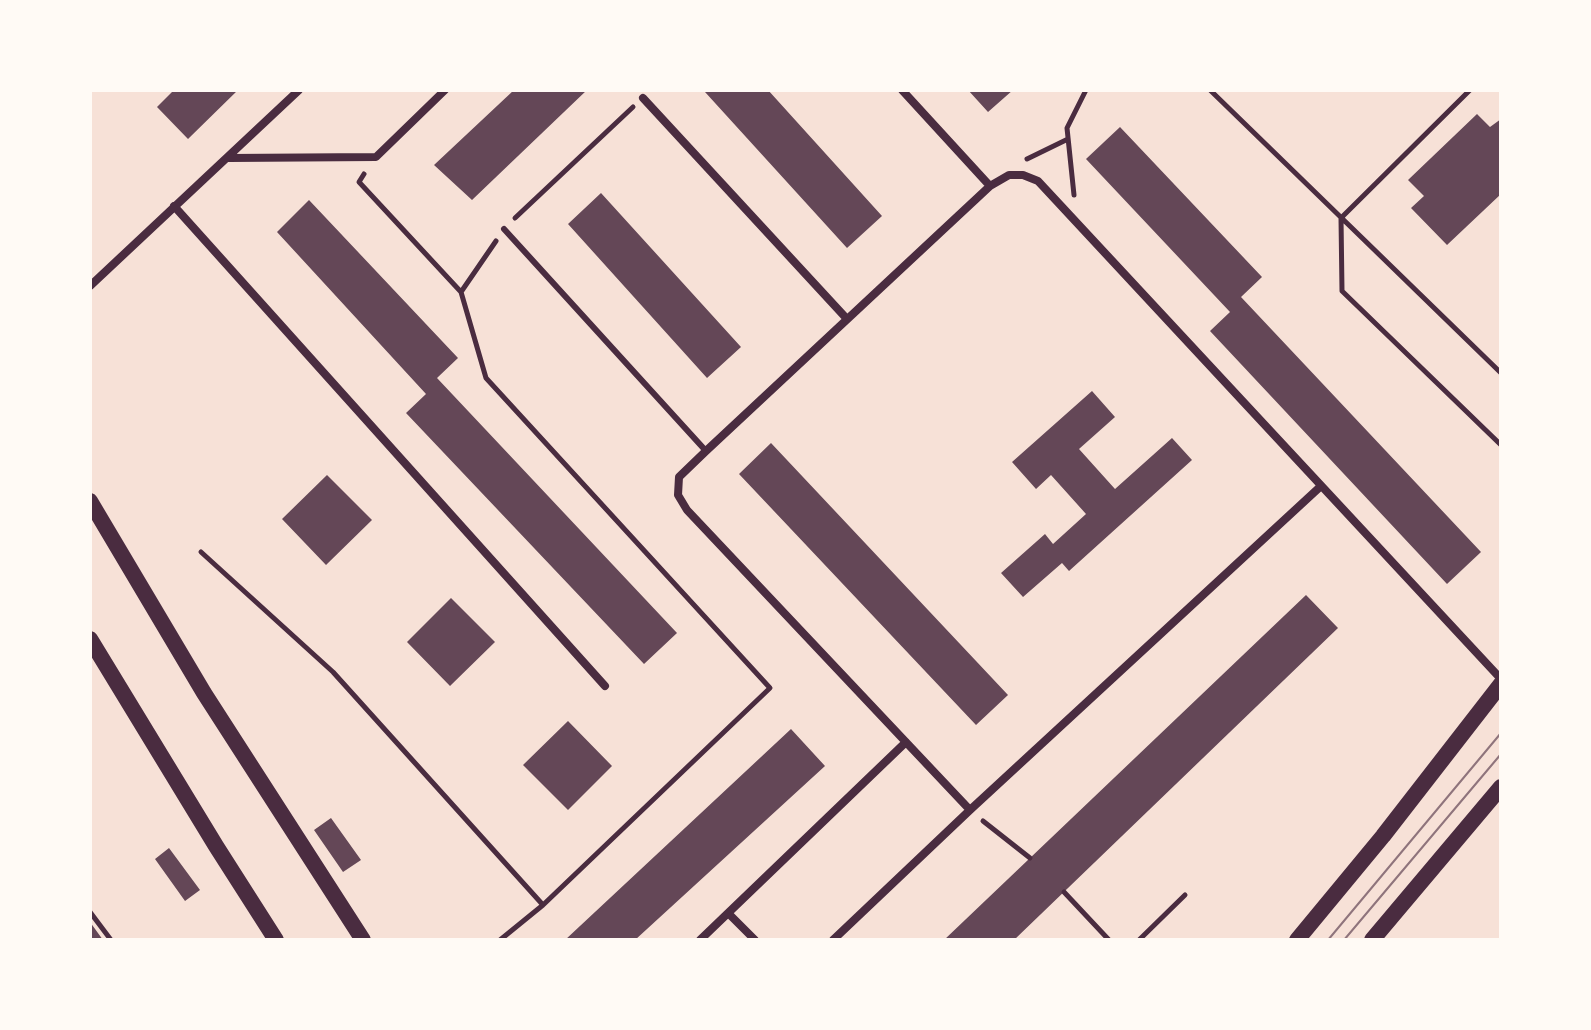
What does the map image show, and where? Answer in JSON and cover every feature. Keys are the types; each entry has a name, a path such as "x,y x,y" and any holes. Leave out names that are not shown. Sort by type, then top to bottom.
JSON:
{"main road":[{"path":"90,501 204,693 363,940"},
{"path":"90,639 276,940"},
{"path":"1297,940 1383,836 1501,682"},
{"path":"1372,940 1501,787"}],"street":[{"path":"90,286 299,90"},
{"path":"228,158 376,157 445,90"},
{"path":"902,90 990,186"},
{"path":"643,98 847,319"},
{"path":"970,810 687,510 678,495 679,477 990,186 1009,175 1023,175 1038,181 1501,682"},
{"path":"174,206 605,686"},
{"path":"833,940 1321,486"},
{"path":"700,940 906,742"},
{"path":"728,913 755,940"}],"lane":[{"path":"504,229 706,451"}],"path":[{"path":"1077,224 1067,128 1086,90"},
{"path":"1210,90 1501,373"},
{"path":"1470,90 1341,218 1342,291 1501,445"},
{"path":"461,292 504,229 643,98"},
{"path":"1009,175 1029,157 1068,139"},
{"path":"970,810 1030,858"},
{"path":"1064,892 1109,940"},
{"path":"1139,940 1185,895"},
{"path":"500,940 543,905"},
{"path":"90,912 111,940"}],"building":[{"path":"174,90 238,90 188,139 157,107"},
{"path":"514,90 587,90 472,200 434,165"},
{"path":"768,90 882,216 847,248 705,92"},
{"path":"968,90 1013,90 988,112"},
{"path":"1477,114 1490,127 1501,119 1501,194 1447,245 1411,208 1424,196 1408,180"},
{"path":"1120,127 1262,277 1241,297 1481,552 1447,584 1210,331 1230,312 1086,159"},
{"path":"601,193 741,347 707,378 568,224"},
{"path":"309,200 458,358 437,378 677,633 644,664 406,413 426,394 277,232"},
{"path":"1092,391 1115,417 1079,449 1115,489 1172,438 1192,460 1069,571 1062,563 1023,597 1001,573 1045,534 1053,544 1086,514 1051,475 1036,489 1012,462"},
{"path":"771,443 1008,695 976,725 739,474"},
{"path":"327,475 372,520 326,565 282,519"},
{"path":"1306,595 1338,628 1014,940 944,940"},
{"path":"451,598 495,642 450,686 407,642"},
{"path":"568,721 612,766 568,810 523,765"},
{"path":"791,729 825,766 635,940 565,940"},
{"path":"331,818 361,860 343,872 314,830"},
{"path":"169,848 200,890 185,901 155,859"},
{"path":"90,922 103,940 90,940"}],"tram line":[{"path":"1328,940 1501,733"},
{"path":"1344,940 1501,754"}]}
